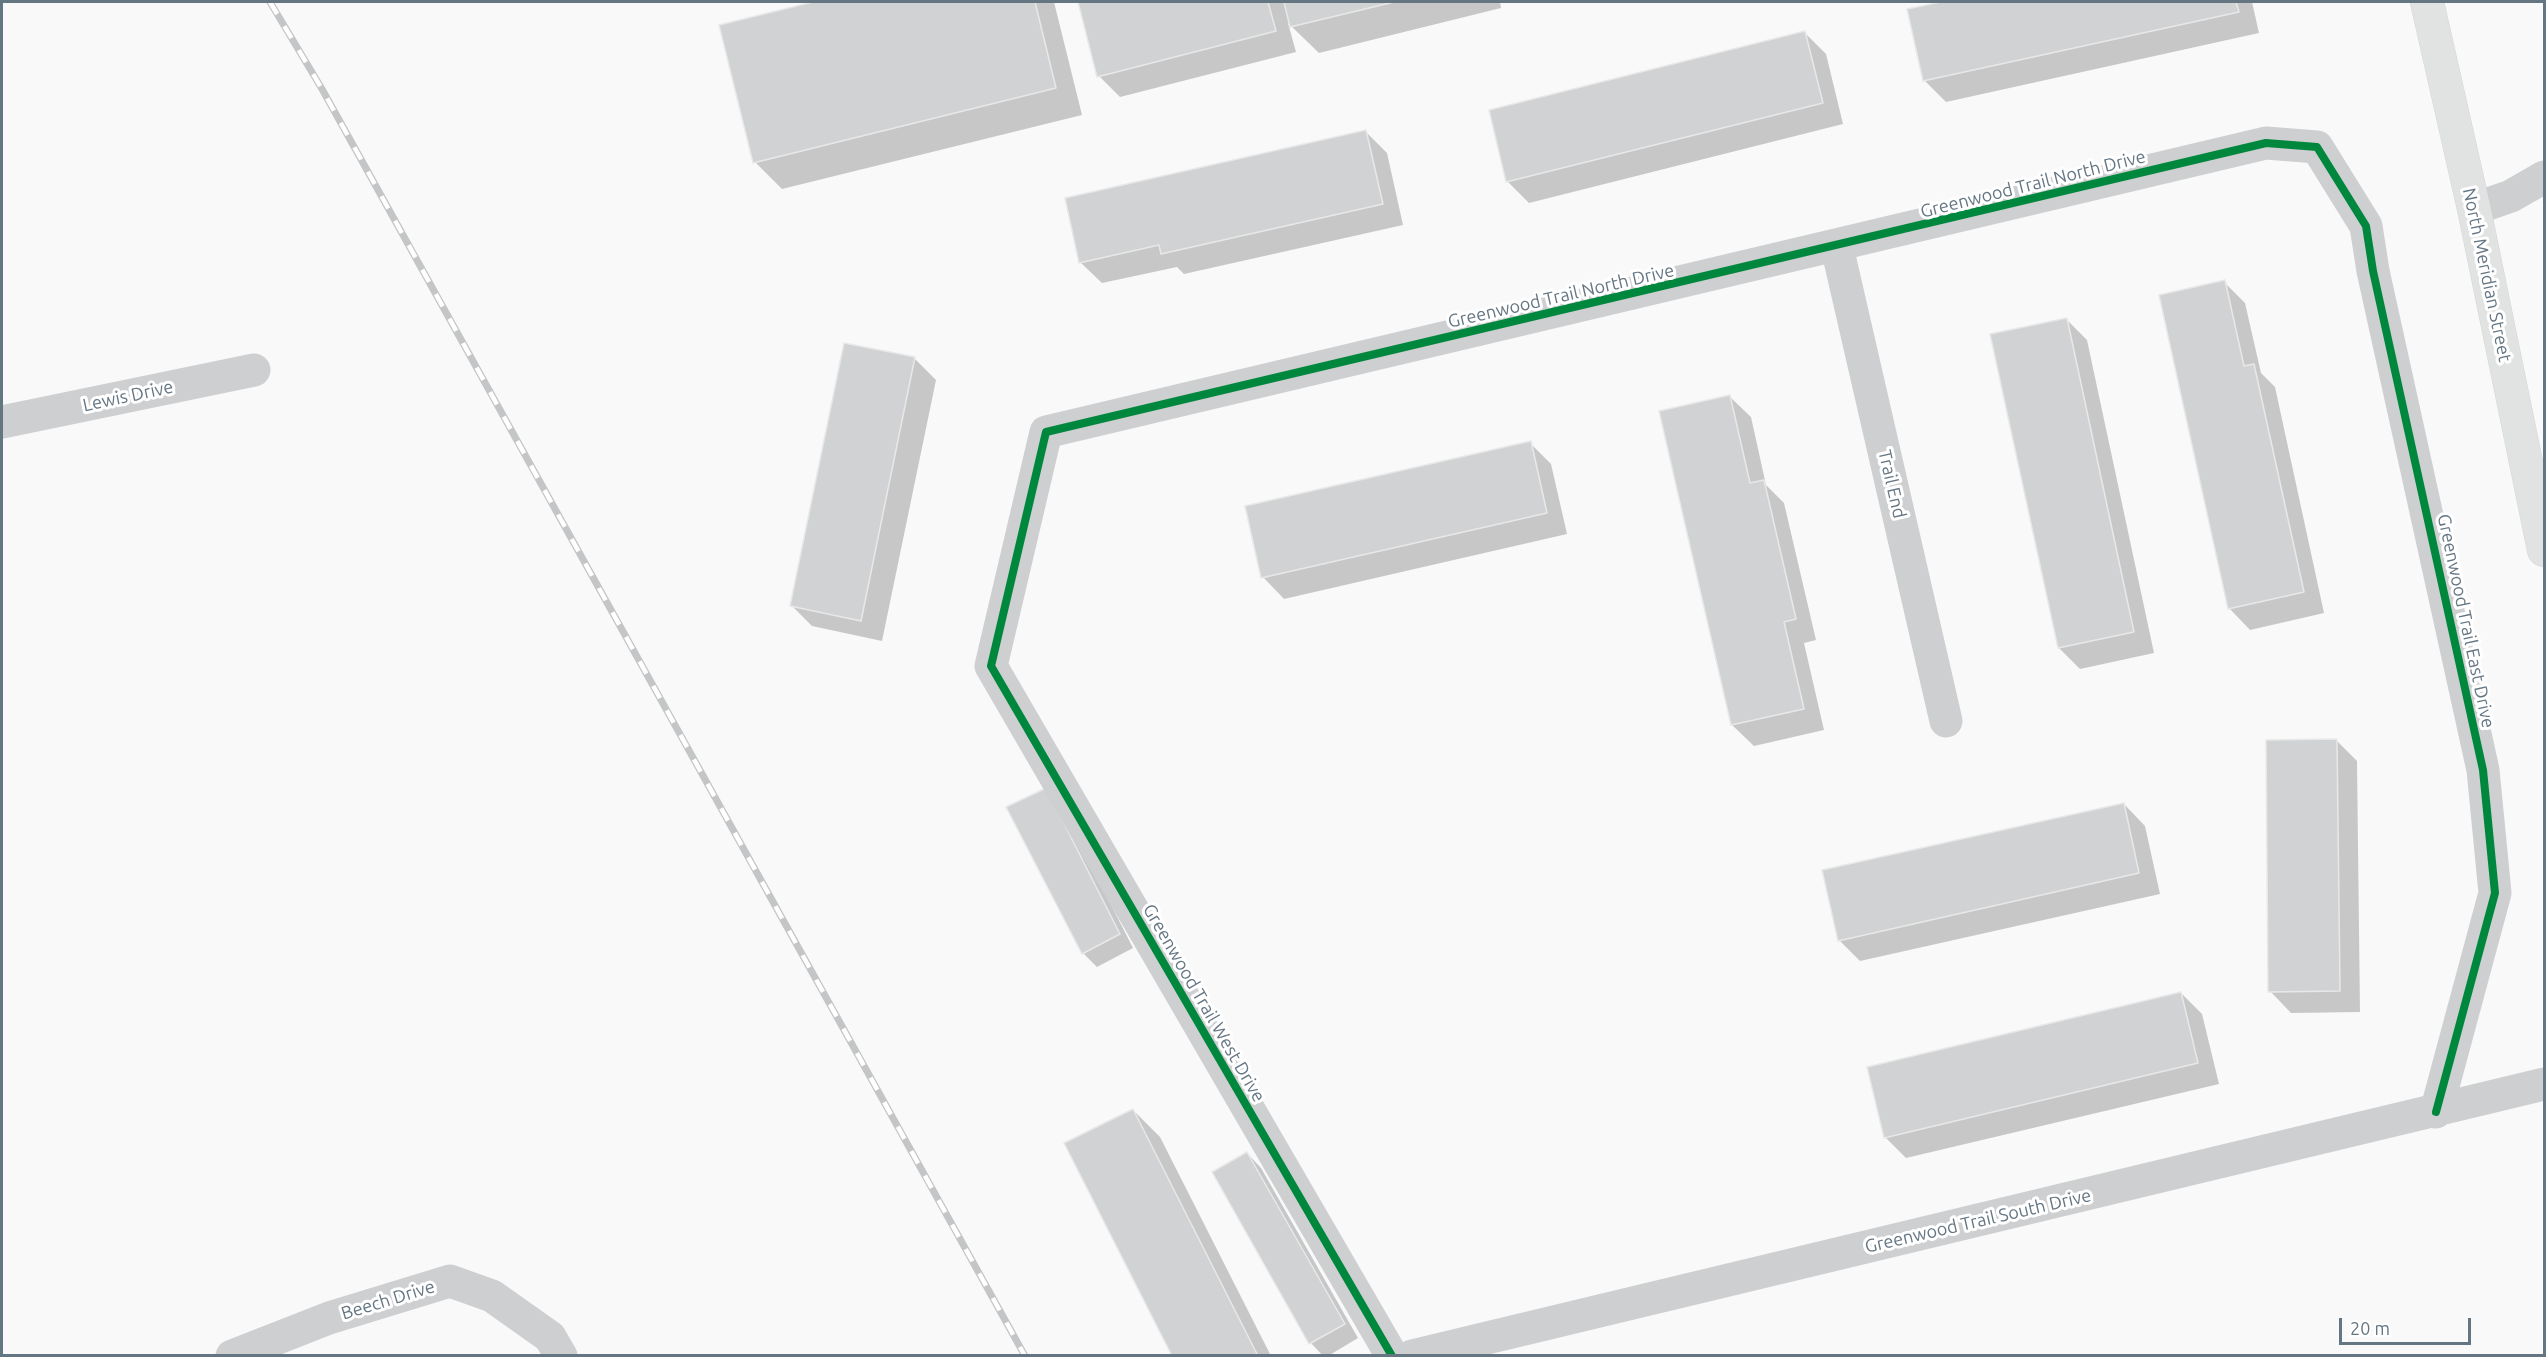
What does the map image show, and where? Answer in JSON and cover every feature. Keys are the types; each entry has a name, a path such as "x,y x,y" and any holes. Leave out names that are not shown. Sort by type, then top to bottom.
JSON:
{"main road":[{"name":"North Meridian Street","path":"2427,2 2474,209 2544,550"}],"street":[{"name":"Greenwood Trail North Drive","path":"991,666 1046,432 1837,247 2266,143 2317,147"},
{"name":"Greenwood Trail East Drive","path":"2317,147 2366,226 2373,271 2483,770 2495,893 2436,1113"},
{"path":"2474,209 2511,195 2544,177"},
{"name":"Trail End","path":"1837,247 1946,721"},
{"name":"Lewis Drive","path":"2,422 254,370"},
{"name":"Greenwood Trail West Drive","path":"991,666 1392,1356"},
{"name":"Greenwood Trail South Drive","path":"1412,1356 2436,1113 2544,1084"},
{"name":"Beech Drive","path":"232,1356 329,1318 450,1281 492,1296 550,1337 561,1356"}],"building":[{"path":"813,2 1035,2 1056,88 753,163 719,25"},
{"path":"1078,2 1268,2 1276,31 1097,77"},
{"path":"1284,2 1394,2 1290,27"},
{"path":"1941,2 2236,2 2239,12 1923,81 1907,9"},
{"path":"1805,31 1823,103 1506,182 1489,110"},
{"path":"1366,130 1383,204 1161,254 1159,245 1079,263 1065,198"},
{"path":"2225,280 2244,366 2254,364 2304,592 2228,609 2159,295"},
{"path":"2067,318 2134,632 2058,648 1990,334"},
{"path":"844,343 915,357 861,621 790,606"},
{"path":"1730,395 1750,483 1764,480 1796,619 1784,622 1804,709 1731,725 1659,411"},
{"path":"1531,441 1547,513 1261,578 1245,506"},
{"path":"2337,739 2340,991 2268,992 2266,740"},
{"path":"1046,788 1120,934 1082,954 1006,807"},
{"path":"2124,803 2139,873 1838,941 1822,870"},
{"path":"2181,992 2198,1063 1884,1138 1867,1067"},
{"path":"1133,1109 1258,1356 1172,1356 1064,1143"},
{"path":"1247,1152 1345,1324 1309,1344 1212,1172"}],"railway":[{"path":"270,2 322,89 1025,1356"}],"cycle path":[{"path":"1392,1356 991,666 1046,432 2266,143 2317,147 2366,226 2373,271 2483,770 2495,893 2436,1112"}]}
